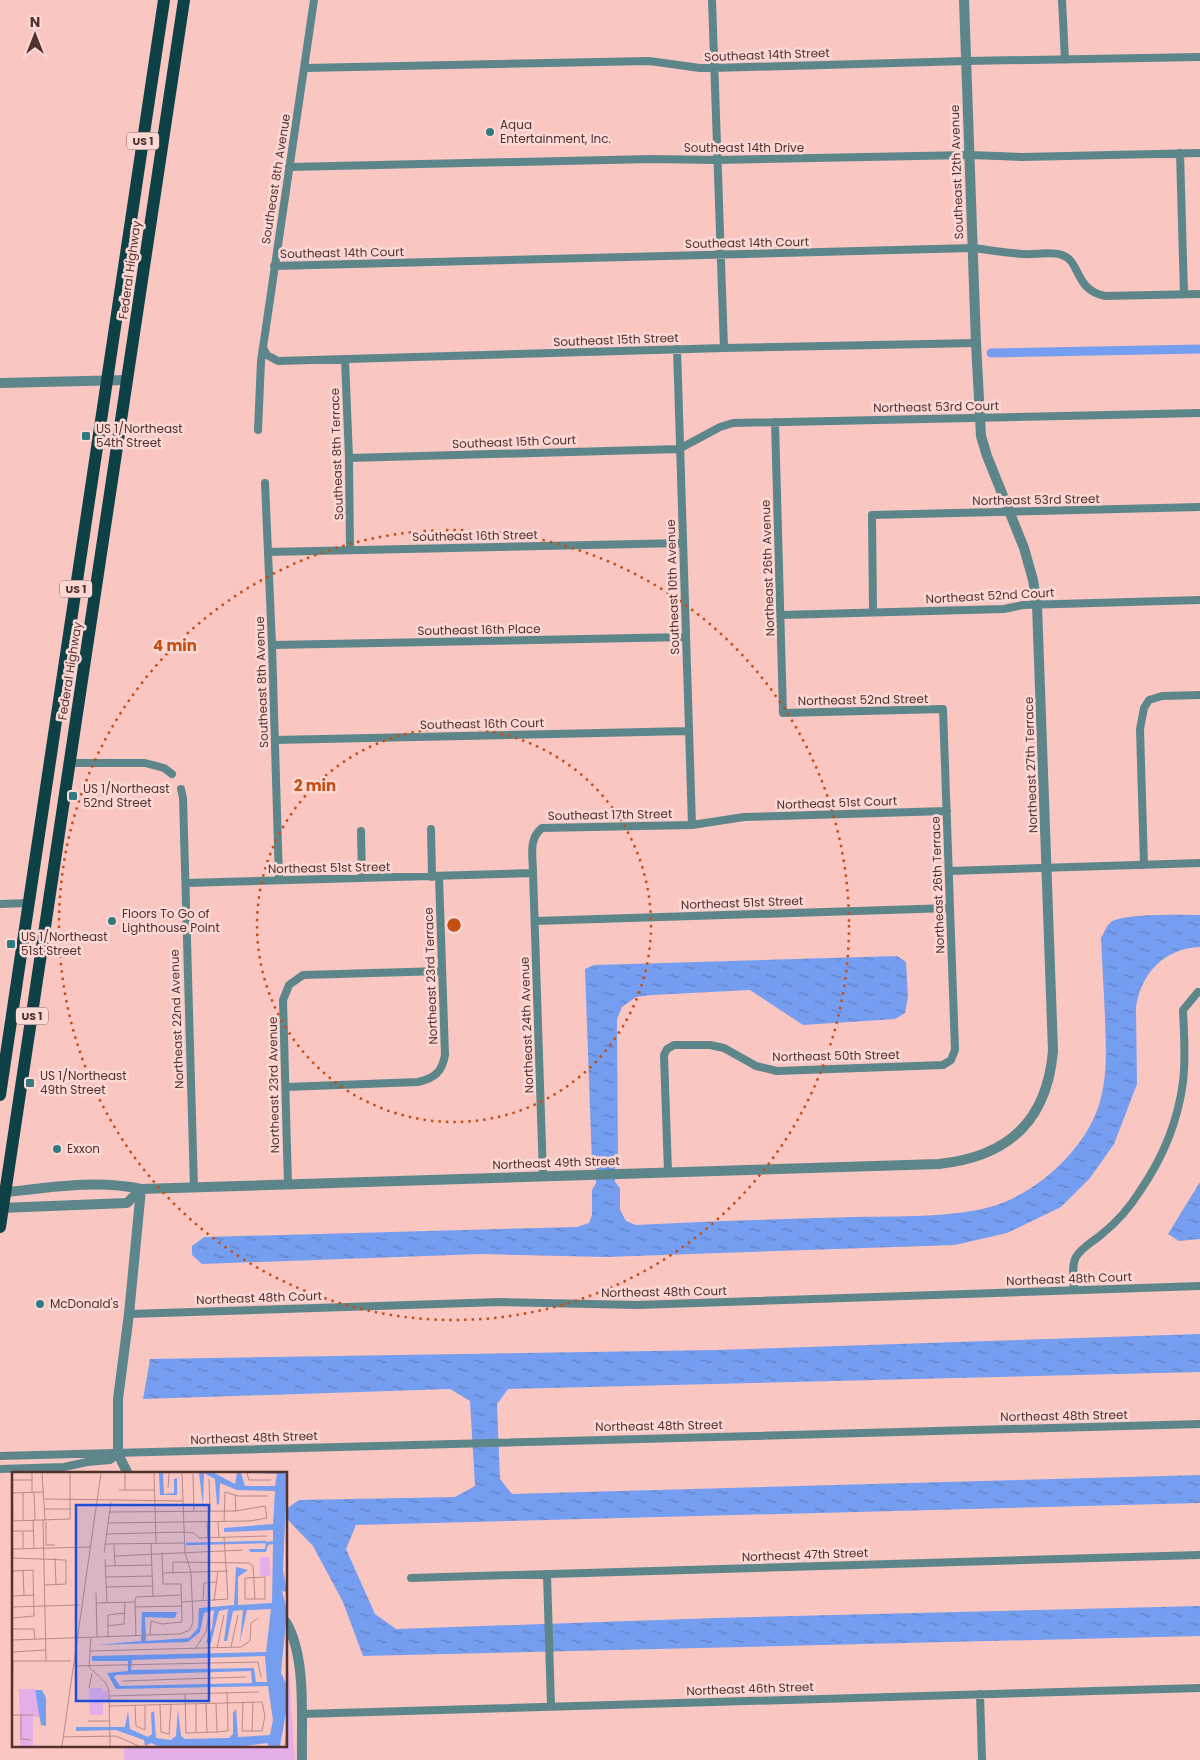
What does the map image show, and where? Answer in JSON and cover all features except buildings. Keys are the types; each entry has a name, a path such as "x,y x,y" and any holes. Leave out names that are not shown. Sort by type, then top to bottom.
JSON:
{"main road":[{"name":"Federal Highway","path":"0,1095 164,0"},
{"name":"Federal Highway","path":"0,1227 2,1193 43,945 184,0"},
{"path":"142,144 152,162 157,183"},
{"path":"84,536 90,560 98,571"},
{"path":"77,579 88,590 92,612"},
{"path":"55,725 58,742 70,763"},
{"path":"39,837 42,853 48,863 54,865"},
{"path":"29,903 35,913 43,945"}],"street":[{"name":"Southeast 8th Avenue","path":"258,430 261,361 314,0"},
{"path":"712,0 724,348"},
{"name":"Southeast 12th Avenue","path":"964,0 976,342"},
{"path":"1062,0 1065,60"},
{"name":"Southeast 14th Street","path":"304,68 649,61 714,68 1200,57"},
{"path":"1180,153 1184,294"},
{"name":"Southeast 14th Drive","path":"289,167 651,159 717,160 969,155 1022,157 1200,153"},
{"name":"Southeast 14th Court","path":"274,266 973,248 1022,254 1062,255 1070,260 1084,284 1097,295 1200,294"},
{"name":"Southeast 15th Street","path":"263,348 267,355 278,361 976,342"},
{"name":"Northeast 27th Terrace","path":"971,1159 990,1152 1010,1139 1035,1112 1045,1093 1051,1072 1053,1051 1037,605 1033,580 1024,548 987,456 981,436 976,342"},
{"name":"Southeast 10th Avenue","path":"677,349 692,825"},
{"name":"Southeast 8th Terrace","path":"345,359 350,549"},
{"path":"0,383 127,380"},
{"name":"Northeast 53rd Court","path":"680,449 720,427 733,423 1200,413"},
{"name":"Northeast 26th Avenue","path":"775,422 783,712"},
{"name":"Southeast 15th Court","path":"349,458 680,449"},
{"name":"Southeast 8th Avenue","path":"265,483 276,740 279,880"},
{"name":"Northeast 53rd Street","path":"874,612 872,515 1200,507"},
{"name":"Southeast 16th Street","path":"268,552 683,543"},
{"name":"Northeast 52nd Court","path":"781,615 1004,609 1037,605 1200,600"},
{"name":"Southeast 16th Place","path":"272,645 686,637"},
{"path":"1144,865 1140,729 1144,708 1149,700 1162,696 1200,695"},
{"name":"Northeast 52nd Street","path":"783,712 943,709"},
{"name":"Northeast 26th Terrace","path":"943,709 955,1050 951,1060"},
{"name":"Southeast 16th Court","path":"276,740 689,731"},
{"path":"70,763 145,763 164,768 172,774"},
{"name":"Northeast 22nd Avenue","path":"181,789 183,798 186,883 194,1188"},
{"name":"Northeast 51st Court","path":"727,818 947,811"},
{"name":"Southeast 17th Street","path":"533,873 532,842 535,834 542,828 692,825 727,818"},
{"name":"Northeast 23rd Terrace","path":"286,1087 418,1082 430,1079 438,1073 445,1055 436,877 430,829"},
{"path":"361,831 362,878"},
{"path":"949,871 1200,863"},
{"name":"Northeast 51st Street","path":"186,883 533,873"},
{"name":"Northeast 24th Avenue","path":"533,873 543,1176"},
{"path":"0,904 29,903"},
{"name":"Northeast 51st Street","path":"535,921 950,908"},
{"name":"Northeast 23rd Avenue","path":"288,1184 283,1000 289,985 303,975 442,971"},
{"path":"1074,1290 1074,1264 1076,1257 1109,1228 1130,1205 1151,1174 1167,1143 1183,1083 1183,1010 1198,992"},
{"name":"Northeast 50th Street","path":"668,1172 664,1055 667,1049 674,1045 710,1045 724,1048 756,1066 777,1071 943,1065 951,1060"},
{"name":"Northeast 49th Street","path":"2,1193 80,1186 124,1185 141,1189 194,1188 939,1164 971,1159"},
{"path":"1,1208 127,1203 141,1189"},
{"path":"127,1472 118,1454 118,1400 129,1314 141,1189"},
{"name":"Northeast 48th Court","path":"129,1314 500,1302 637,1305 1200,1286"},
{"name":"Northeast 48th Street","path":"0,1456 1200,1424"},
{"name":"Northeast 48th Street","path":"0,1469 64,1467 110,1460 118,1454"},
{"name":"Northeast 47th Street","path":"412,1578 1200,1555"},
{"path":"547,1574 550,1706"},
{"path":"288,1627 294,1642 300,1669 302,1760"},
{"name":"Northeast 46th Street","path":"301,1714 1200,1688"},
{"path":"980,1694 982,1760"}],"shaded area":[{"path":"289,1672 295,1760 124,1760 124,1748 288,1748"}],"water":[{"path":"1200,915 1200,947 1187,948 1166,957 1149,973 1143,983 1136,1007 1137,1084 1114,1144 1090,1178 1061,1207 1007,1233 955,1245 605,1257 481,1254 202,1264 192,1255 192,1246 204,1237 577,1227 589,1223 592,1215 592,1190 596,1183 596,1165 592,1163 585,969 594,965 897,956 906,962 908,997 905,1013 895,1019 803,1025 750,990 636,997 622,1007 617,1019 618,1162 615,1166 615,1182 620,1188 620,1210 626,1221 636,1225 773,1219 923,1216 974,1211 990,1207 1024,1193 1055,1169 1081,1140 1098,1108 1105,1075 1106,1052 1101,938 1108,925 1118,919 1128,917"},
{"path":"1200,1182 1200,1239 1179,1241 1168,1234"},
{"path":"1200,1334 1200,1372 508,1389 497,1404 500,1479 512,1494 1200,1475 1200,1503 356,1525 346,1549 375,1614 396,1629 715,1618 1200,1606 1200,1636 363,1656 343,1602 313,1546 288,1520 288,1508 299,1500 455,1497 475,1486 470,1401 450,1389 143,1399 150,1359 715,1350"}],"waterway":[{"path":"991,353 1200,349"}],"place":[{"name":"Aqua Entertainment, Inc.","path":"490,132"},
{"name":"US 1/Northeast 54th Street","path":"86,436"},
{"name":"US 1/Northeast 52nd Street","path":"73,796"},
{"name":"Floors To Go of Lighthouse Point","path":"112,921"},
{"name":"US 1/Northeast 51st Street","path":"11,944"},
{"name":"US 1/Northeast 49th Street","path":"30,1083"},
{"name":"Exxon","path":"57,1149"},
{"name":"McDonald's","path":"40,1304"}]}
